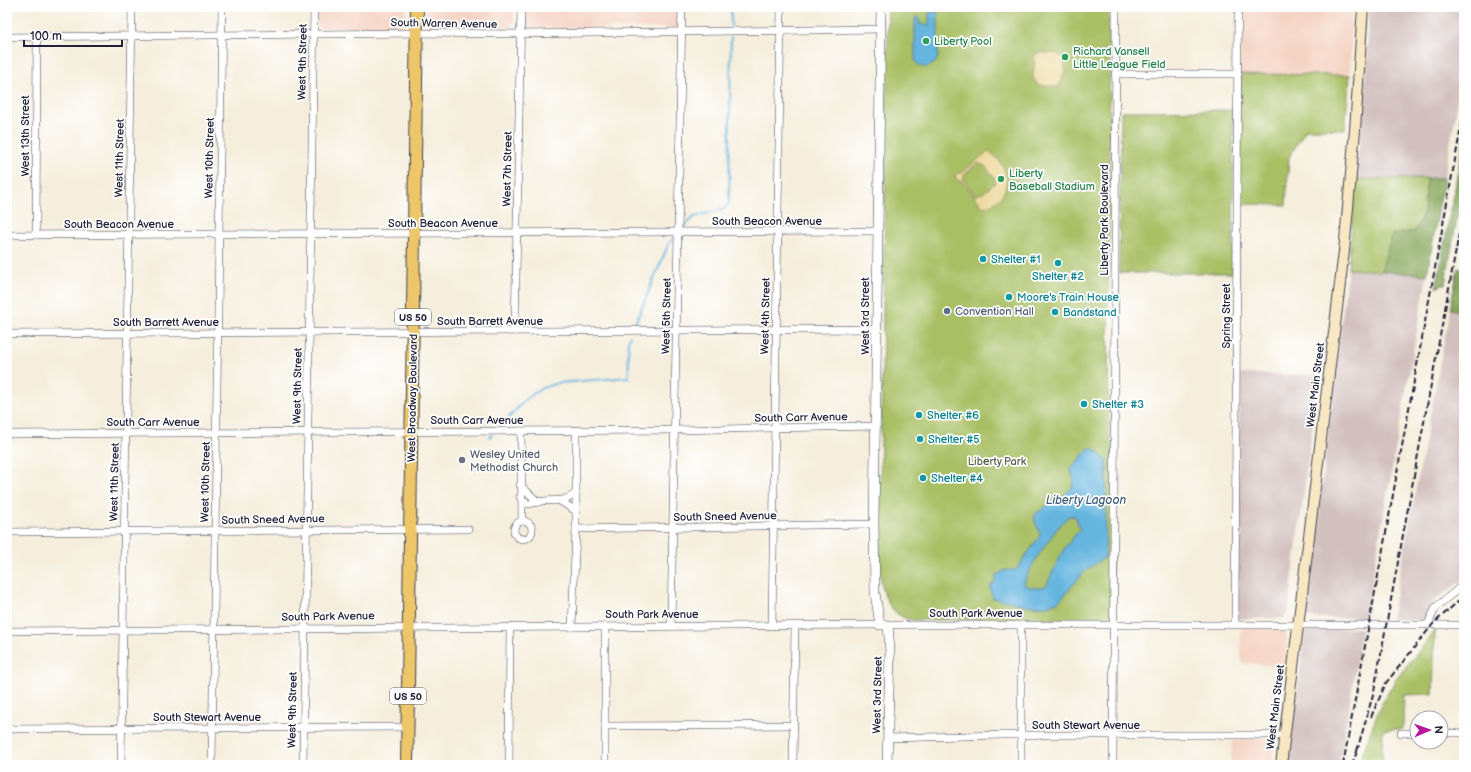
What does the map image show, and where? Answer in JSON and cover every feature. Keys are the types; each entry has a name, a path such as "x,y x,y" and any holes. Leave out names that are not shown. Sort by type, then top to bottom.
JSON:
{"highway":[{"name":"West Broadway Boulevard","path":"407,765 417,7"}],"main road":[{"name":"West Main Street","path":"1281,765 1297,624 1344,251 1355,130 1363,7"}],"street":[{"name":"West 11th Street","path":"121,765 132,7"},
{"name":"West 10th Street","path":"212,765 222,7"},
{"name":"West 9th Street","path":"303,765 314,7"},
{"name":"West 7th Street","path":"515,332 521,7"},
{"name":"West 5th Street","path":"671,626 682,7"},
{"name":"West 4th Street","path":"772,626 781,7"},
{"name":"West 3rd Street","path":"881,7 874,524 875,593 890,652 887,765"},
{"name":"Liberty Park Boulevard","path":"1113,765 1116,7"},
{"name":"Spring Street","path":"1235,624 1238,7"},
{"name":"South Warren Avenue","path":"7,37 222,34 520,34 881,29"},
{"name":"West 13th Street","path":"36,235 37,37"},
{"path":"1115,74 1238,74"},
{"name":"South Beacon Avenue","path":"7,235 878,231"},
{"name":"South Barrett Avenue","path":"7,334 877,329"},
{"name":"South Carr Avenue","path":"7,434 674,430 876,426"},
{"path":"572,627 576,529 576,430"},
{"path":"521,431 520,497 522,521"},
{"path":"520,485 538,502"},
{"path":"520,497 525,504 533,504 538,502 560,501 576,493"},
{"path":"560,501 576,511"},
{"name":"South Sneed Avenue","path":"576,529 874,524"},
{"name":"South Sneed Avenue","path":"7,532 468,528"},
{"path":"1428,624 1436,606 1464,584"},
{"name":"South Park Avenue","path":"7,631 409,627 1464,624"},
{"path":"1021,625 1021,765"},
{"path":"793,765 795,626"},
{"path":"509,765 510,627"},
{"path":"605,627 605,765"},
{"path":"605,726 794,725"},
{"name":"South Stewart Avenue","path":"7,729 407,727"},
{"path":"1402,733 1409,733"},
{"path":"1449,733 1464,734"},
{"name":"South Stewart Avenue","path":"888,738 1021,735 1285,735"}],"shaded area":[{"path":"317,7 405,7 406,22 403,26 397,27 320,28 317,22"},
{"path":"426,7 514,7 514,21 510,28 433,28 428,26 426,22"},
{"path":"526,7 678,7 678,26 675,28 529,28 526,24"},
{"path":"1243,7 1352,7 1350,75 1240,74"},
{"path":"1369,7 1464,7 1464,68 1444,178 1356,179 1367,63"},
{"path":"1348,269 1427,275 1365,618 1310,618 1306,616"},
{"path":"1450,310 1464,312 1464,579 1434,601 1425,620 1391,620"},
{"path":"1239,374 1319,375 1288,613 1283,618 1237,619"},
{"path":"1281,627 1285,631 1287,637 1286,667 1241,663 1241,628"},
{"path":"1362,628 1339,765 1288,765 1305,632 1310,629"},
{"path":"1268,738 1274,740 1272,765 1230,765 1233,740"}],"green space":[{"name":"Liberty Park","path":"888,7 1109,7 1109,432 1113,450 1112,615 1110,619 913,620 903,617 896,612 890,606 886,598 881,579 879,560"},
{"path":"1240,74 1350,75 1345,129 1306,129 1289,157 1286,205 1239,204"},
{"path":"1233,110 1233,273 1119,273 1121,111"},
{"path":"1464,139 1464,181 1445,284 1436,288"},
{"path":"1427,178 1424,212 1415,231 1392,235 1381,271 1348,269 1356,179"},
{"path":"1427,178 1444,178 1427,275 1381,271 1392,235 1415,231 1424,212"},
{"path":"1458,268 1464,269 1464,312 1450,309"},
{"path":"1435,631 1433,694 1404,695 1403,729 1383,730 1382,765 1358,765 1380,707 1396,679"}],"sand":[{"path":"1041,52 1056,53 1065,61 1065,70 1058,87 1038,85 1033,78 1035,54"},
{"path":"988,151 996,157 1006,173 1005,190 993,203 983,207 962,181 957,180 955,176 958,173 962,173","holes":["978,163 985,166 995,179 995,183 983,193 975,195 964,180 964,175"]}],"water":[{"name":"Liberty Pool","path":"929,12 938,12 938,57 934,64 924,67 915,61 915,17 919,17 919,24 929,25"},
{"name":"Liberty Lagoon","path":"1089,448 1093,448 1107,461 1105,557 1086,570 1059,601 1047,606 1031,606 993,598 990,589 991,585 996,582 995,576 1005,570 1016,570 1040,536 1035,521 1035,515 1063,496 1072,487 1074,479 1071,469","holes":["1069,516 1075,516 1080,529 1064,549 1046,586 1038,588 1025,586 1028,573 1049,539"]}],"waterway":[{"path":"731,7 731,26"},
{"path":"683,228 694,217 725,208 729,203 731,37"},
{"path":"634,326 669,243 673,238"},
{"path":"501,426 526,399 542,388 558,383 629,377 628,341 630,336"}],"railway":[{"path":"1343,765 1464,111"},
{"path":"1357,751 1374,691 1464,207"},
{"path":"1371,717 1386,683 1433,624 1464,596"},
{"path":"1352,765 1359,746"}],"place":[{"name":"Liberty Pool","path":"926,41"},
{"name":"Richard Vansell Little League Field","path":"1065,57"},
{"name":"Liberty Baseball Stadium","path":"1001,179"},
{"name":"Shelter #1","path":"983,259"},
{"name":"Shelter #2","path":"1058,263"},
{"name":"Moore's Train House","path":"1009,297"},
{"name":"Convention Hall","path":"947,311"},
{"name":"Bandstand","path":"1055,312"},
{"name":"Shelter #3","path":"1084,404"},
{"name":"Shelter #6","path":"919,415"},
{"name":"Shelter #5","path":"920,439"},
{"name":"Wesley United Methodist Church","path":"462,460"},
{"name":"Shelter #4","path":"923,478"}]}
